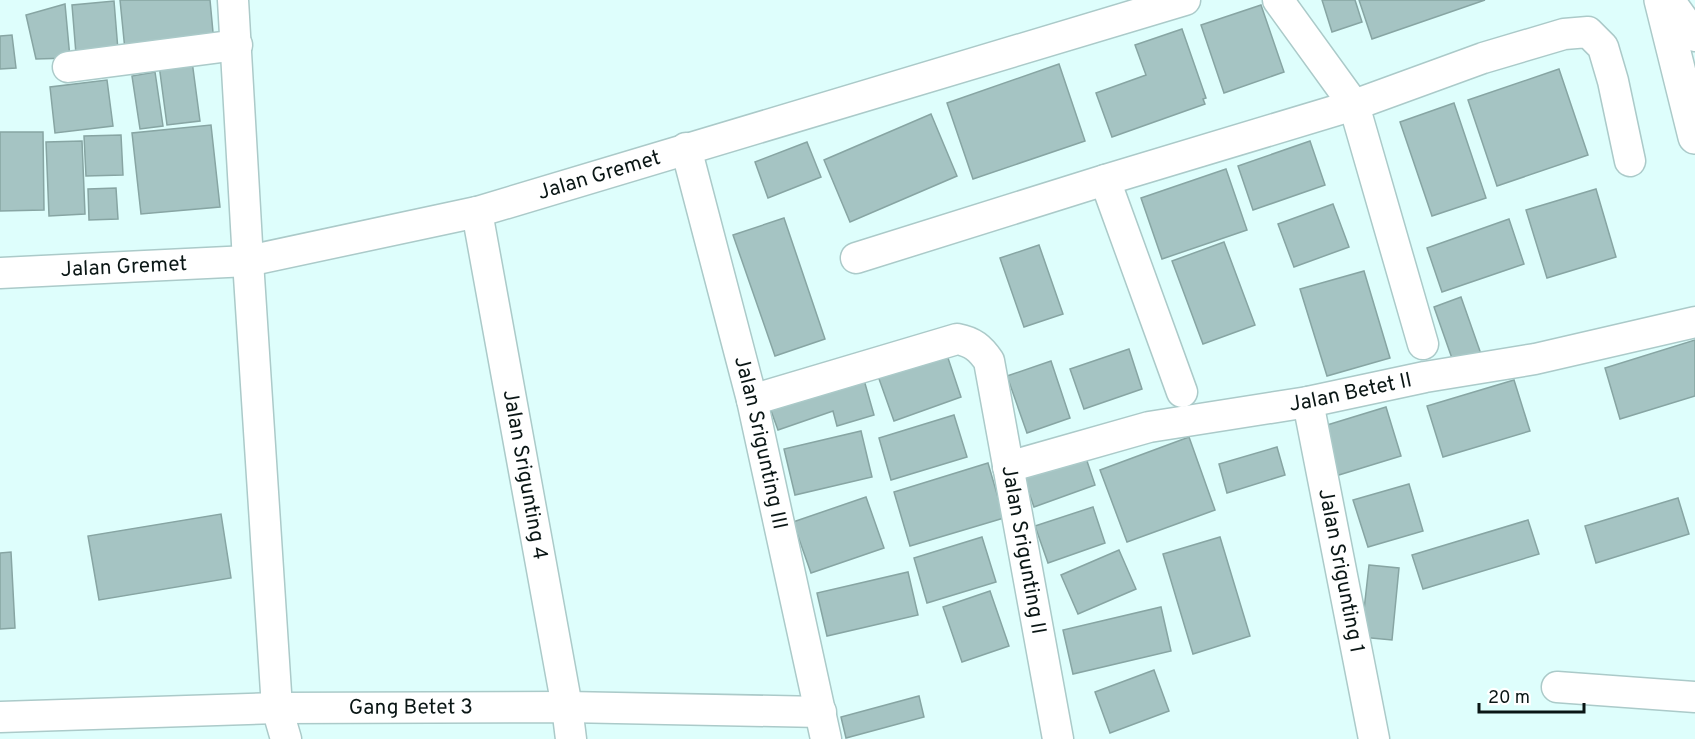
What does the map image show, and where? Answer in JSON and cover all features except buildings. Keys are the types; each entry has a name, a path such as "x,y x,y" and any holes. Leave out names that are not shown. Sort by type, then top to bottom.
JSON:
{"main road":[{"path":"1661,0 1695,137"}],"street":[{"path":"233,0 278,708 286,739"},
{"name":"Jalan Gremet","path":"0,273 248,261 477,212 1185,0"},
{"path":"1278,0 1354,105 1423,344"},
{"path":"1669,0 1695,36"},
{"path":"856,258 1354,105 1483,58 1564,33 1588,32 1603,46 1630,161"},
{"path":"68,67 237,45"},
{"name":"Jalan Srigunting III","path":"686,148 752,400 823,725"},
{"path":"1106,180 1182,392"},
{"name":"Jalan Srigunting 4","path":"477,212 572,739"},
{"name":"Jalan Betet II","path":"1008,467 1149,427 1308,402 1425,377 1535,359 1695,322"},
{"name":"Jalan Srigunting II","path":"752,400 957,339 969,341 981,349 989,361 1058,739"},
{"name":"Jalan Srigunting 1","path":"1308,402 1374,739"},
{"path":"1557,687 1695,697"},
{"name":"Gang Betet 3","path":"0,717 278,708 567,706 823,725"}]}
